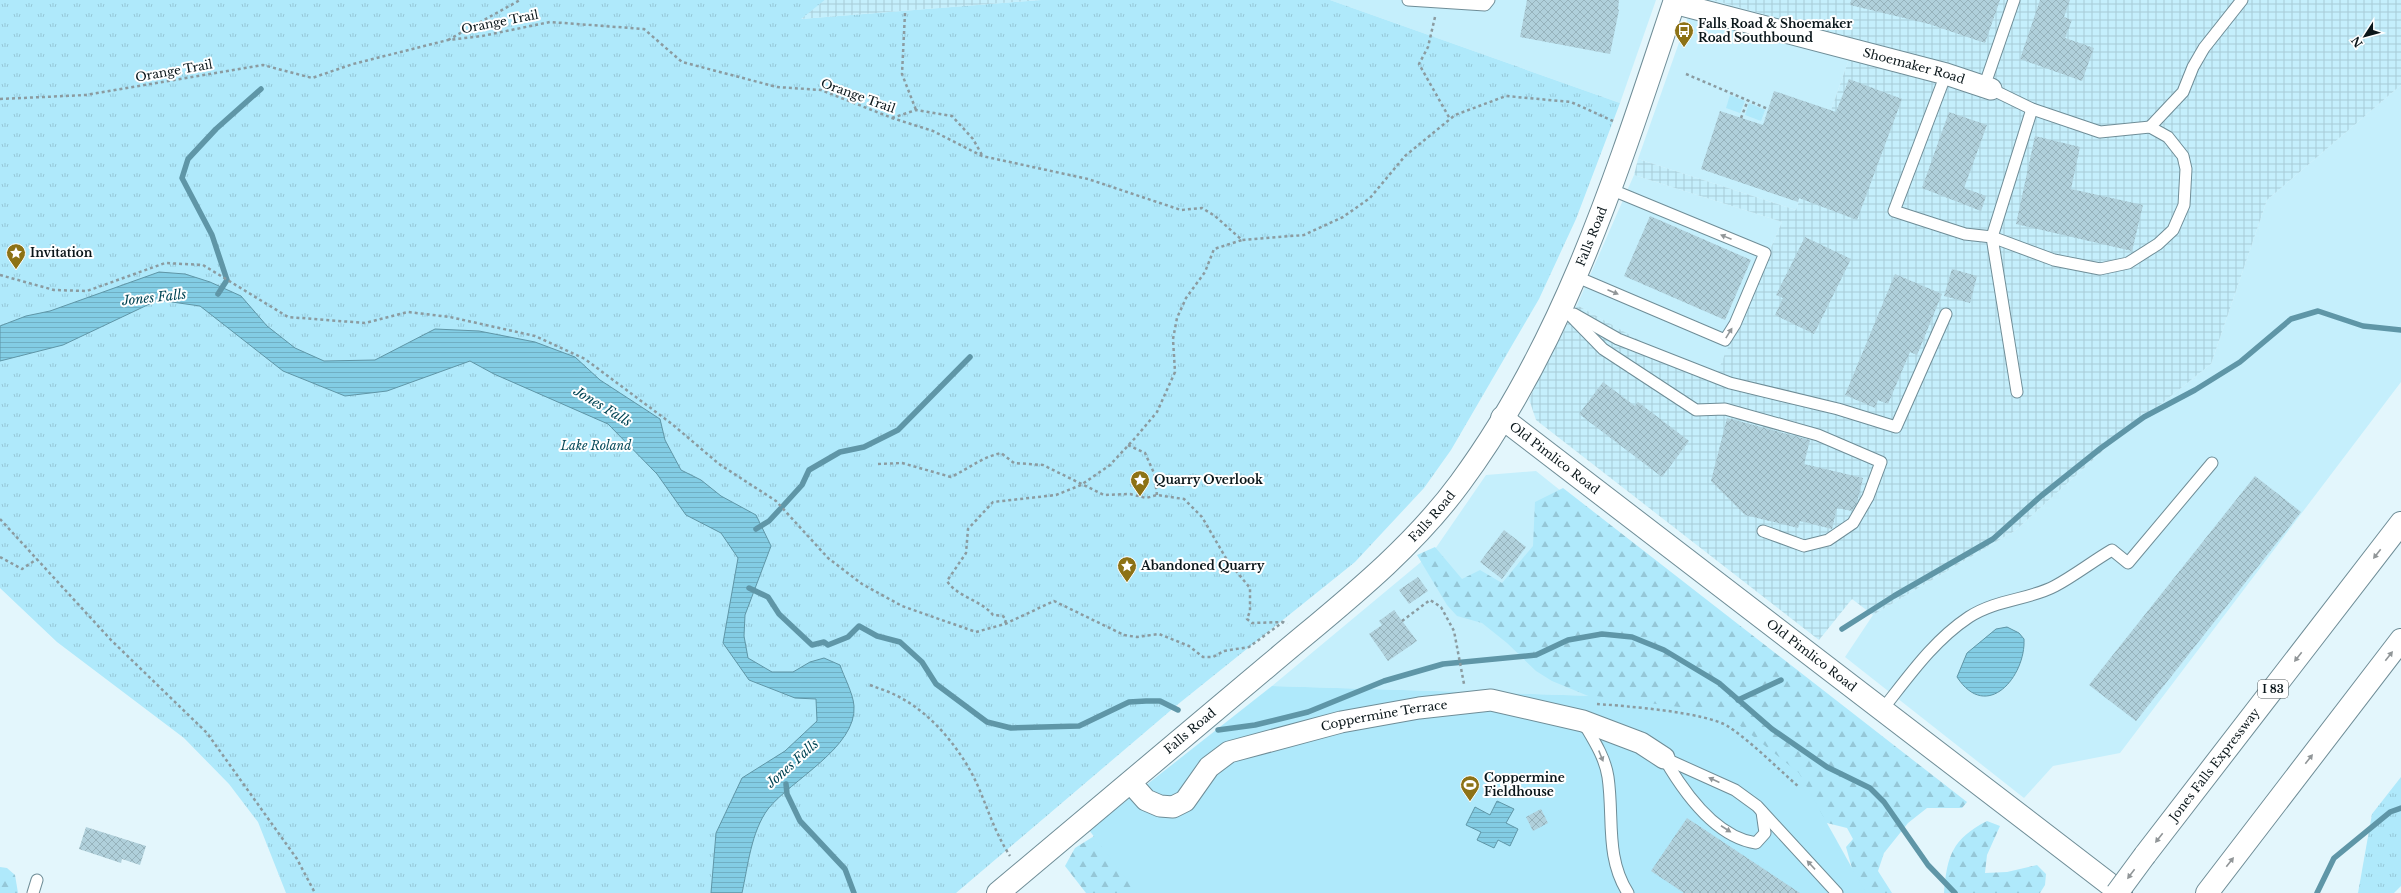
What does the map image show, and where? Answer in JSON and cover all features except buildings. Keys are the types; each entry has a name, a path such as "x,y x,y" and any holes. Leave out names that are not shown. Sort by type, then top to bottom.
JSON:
{"main road":[{"name":"Falls Road","path":"998,893 1349,598 1426,523 1458,486 1502,418 1563,308 1577,277 1610,189 1674,2"},
{"name":"Old Pimlico Road","path":"1502,418 2121,893"},
{"name":"Jones Falls Expressway","path":"2116,893 2401,523"},
{"path":"2207,893 2401,640"}],"street":[{"name":"Shoemaker Road","path":"1674,2 1946,74 1987,88"},
{"name":"Coppermine Terrace","path":"1130,782 1146,800 1160,806 1172,807 1185,801 1210,767 1229,752 1341,722 1461,702 1491,700 1588,712 1664,758"}],"lane":[{"path":"1408,0 1485,5 1489,0"},
{"path":"1946,74 1894,211 1965,234 1992,237 2054,260 2100,269 2128,263 2143,255 2173,230 2184,205 2187,184 2183,156 2168,137 2150,127 2100,132 2032,108 1987,88 2014,0"},
{"path":"2150,127 2183,92 2193,67 2204,48 2242,0"},
{"path":"2017,392 1992,237 2032,108"},
{"path":"1577,277 1725,340 1735,324 1765,252 1610,189"},
{"path":"1563,308 1618,339 1730,383 1838,409 1896,427 1946,314"},
{"path":"1563,308 1604,349 1696,410 1725,409 1818,435 1881,462 1868,497 1853,523 1828,540 1804,546 1763,530"},
{"path":"1882,710 1928,652 1947,633 1971,617 1995,604 2055,586 2112,550 2128,563 2212,463"},
{"path":"1588,712 1608,776 1612,856 1621,883 1628,893"},
{"path":"1664,758 1688,796 1699,809 1726,830 1756,844 1765,833 1762,812"},
{"path":"1664,758 1735,790 1762,812 1837,893"},
{"path":"34,893 37,880"}],"path":[{"path":"448,40 520,0"},
{"path":"1438,2 1428,47 1420,64 1450,119"},
{"path":"905,13 902,74 916,110"},
{"name":"Orange Trail","path":"0,99 86,95 263,65 312,78 353,64 448,40 482,36 526,25 550,22 644,29 682,62 777,87 820,90 892,118 933,130 982,156 1088,179 1181,210 1202,208 1215,216 1242,240"},
{"path":"1686,74 1768,109"},
{"path":"1005,624 1006,620 1003,616 993,615 987,608 976,603 950,586 947,581 966,552 968,529 993,502 1056,495 1081,485 1110,465 1157,412 1175,372 1173,339 1176,318 1186,298 1206,272 1214,249 1242,240 1304,235 1343,217 1370,198 1405,156 1455,115 1506,96 1571,102 1631,129"},
{"path":"1741,118 1748,100"},
{"path":"892,118 916,110 952,116 973,139 982,156"},
{"path":"0,275 54,290 87,291 165,263 203,265 288,318 365,323 408,312 450,318 535,336 585,359 672,424 719,464 771,497 828,558 862,584 902,606 976,632 1005,624 1054,600 1124,635 1137,637 1159,634 1189,646 1203,657 1213,657 1224,651 1249,647 1283,622"},
{"path":"1128,445 1145,453 1154,473 1158,495"},
{"path":"878,464 902,463 951,477 966,470 984,457 1001,453 1014,463 1043,465 1104,495 1130,494 1146,498 1158,495 1184,499 1202,517 1227,560 1250,588 1250,611 1247,619 1252,624 1283,622 1287,624 1299,639"},
{"path":"0,519 111,640 207,733 297,859 315,893"},
{"path":"0,557 22,569 38,559"},
{"path":"1402,620 1430,600 1441,607 1449,620 1462,670"},
{"path":"870,685 901,698 934,724 961,752 977,783 997,836 1021,874"},
{"path":"1588,712 1632,706 1708,718 1728,726 1799,787"}],"shaded area":[{"path":"825,0 1041,0 800,19"},
{"path":"1330,0 1656,0 1620,103"},
{"path":"1694,0 1712,0 1856,39 1796,210 1638,159"},
{"path":"1712,0 2401,0 2401,85 2267,200 2211,364 2106,448 2016,530 1873,615 1852,599 1819,640 1536,420 1529,399 1577,305 1713,382 1782,222 1634,175 1638,159 1796,210 1856,39"},
{"path":"2401,85 2401,382 2120,753 2053,766 2024,798 1845,657 1873,615 2016,530 2106,448 2211,364 2267,200"},
{"path":"1634,175 1782,222 1713,383 1577,305"},
{"path":"1536,471 1679,585 1596,696 1272,686 1433,552 1486,475"}],"green space":[{"name":"Lake Roland","path":"0,0 825,0 801,19 1041,0 1330,0 1620,103 1576,219 1539,299 1451,450 1424,488 1355,562 1177,705 956,893 286,893 258,822 229,784 184,738 57,642 0,588"},
{"path":"1730,95 1745,101 1740,113 1726,108"},
{"path":"1749,103 1765,110 1761,121 1745,115"},
{"path":"1563,488 1967,802 1962,808 1927,808 1908,823 1884,853 1878,871 1892,893 1865,893 1855,879 1846,847 1853,839 1847,828 1807,818 1598,700 1552,681 1536,671 1507,643 1482,623 1457,616 1447,605 1417,555 1435,547 1462,579 1480,570 1502,583 1533,546 1535,502"},
{"name":"Coppermine Fieldhouse","path":"1272,686 1596,696 1724,713 1799,773 1866,893 1137,893 1089,830"},
{"path":"2401,777 2401,886 2394,893 2358,893 2372,814"},
{"path":"1987,821 2000,826 1987,855 1985,873 2007,872 2037,865 2046,874 2045,885 2040,893 1944,893 1947,869 1954,850 1966,835"},
{"path":"1099,833 1181,893 1086,893 1065,866 1075,848"},
{"path":"0,867 7,868 15,875 18,893 0,893"}],"water":[{"name":"Jones Falls","path":"159,272 185,274 210,282 241,296 267,326 295,348 324,361 375,360 435,329 479,331 535,342 575,357 600,380 660,419 665,440 681,470 701,480 721,496 756,515 771,546 745,615 744,636 748,658 772,672 793,672 810,662 824,658 840,665 850,690 854,706 852,721 845,735 834,749 821,762 778,798 762,818 751,850 742,893 711,893 716,833 742,778 785,751 817,721 816,699 795,698 749,680 723,643 738,558 721,533 686,515 657,474 608,424 494,374 470,361 387,391 345,396 283,371 200,306 158,300 63,345 0,361 0,326 26,316 50,311"},
{"path":"2007,627 2019,633 2024,639 2023,653 2019,667 2012,679 2002,689 1992,695 1980,696 1969,690 1957,677 1967,653 1996,629"},
{"path":"1497,801 1514,809 1506,823 1518,829 1510,846 1498,840 1494,848 1477,840 1481,832 1466,825 1475,807 1490,815"}],"waterway":[{"path":"218,294 227,280 212,235 182,178 188,159 216,129 261,89"},
{"path":"1842,629 1894,596 1993,539 2041,496 2101,448 2144,417 2195,390 2240,362 2291,319 2318,311 2363,326 2401,330"},
{"path":"756,529 769,521 802,485 809,470 840,452 864,447 898,430 970,357"},
{"path":"749,588 768,597 779,614 812,645 824,642 828,645 848,637 859,626 877,636 900,642 922,662 936,684 987,722 1011,728 1079,726 1129,702 1160,701 1178,710"},
{"path":"1218,730 1255,725 1308,712 1384,681 1443,664 1536,655 1568,640 1602,634 1632,637 1664,650 1719,683 1772,729 1827,767 1870,788 1884,802 1928,865 1955,893"},
{"path":"1738,700 1781,680"},
{"name":"Jones Falls","path":"786,784 787,794 800,821 845,869 854,893"},
{"path":"2317,893 2334,858 2390,812 2401,808"}],"place":[{"name":"Falls Road & Shoemaker Road Southbound","path":"1684,48"},
{"name":"Invitation","path":"16,270"},
{"name":"Quarry Overlook","path":"1140,497"},
{"name":"Abandoned Quarry","path":"1127,583"},
{"name":"Coppermine Fieldhouse","path":"1470,802"}]}
